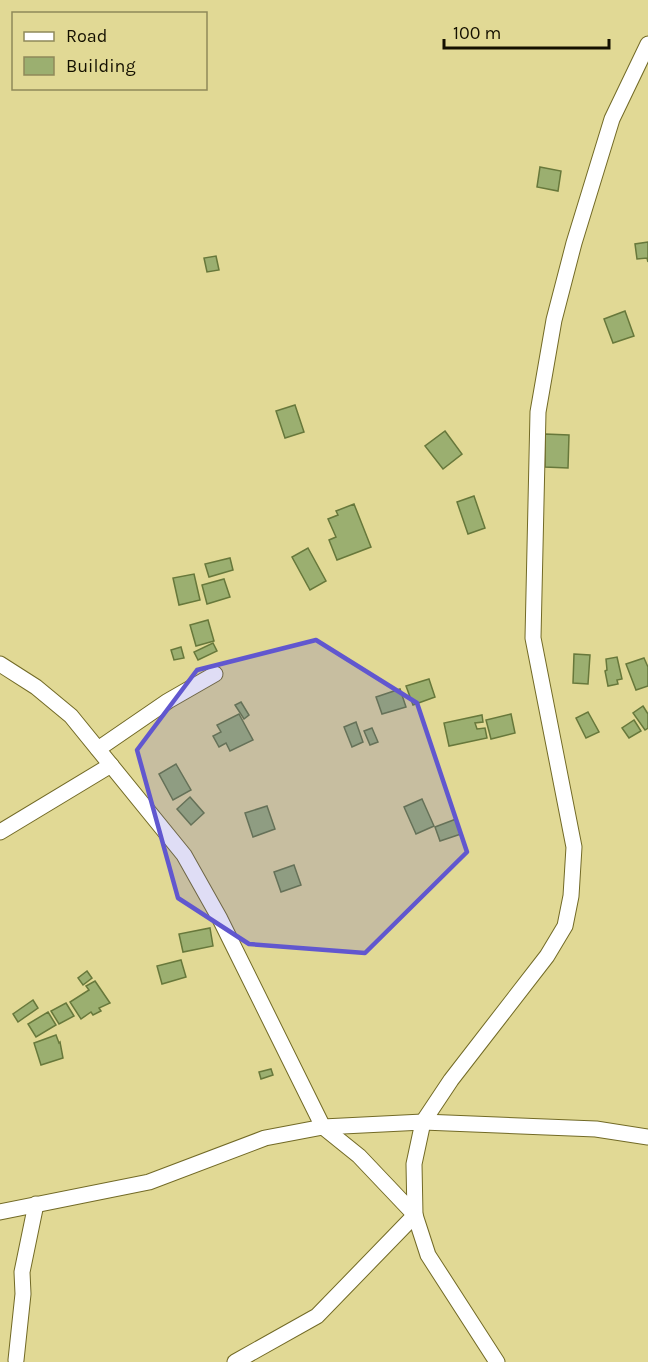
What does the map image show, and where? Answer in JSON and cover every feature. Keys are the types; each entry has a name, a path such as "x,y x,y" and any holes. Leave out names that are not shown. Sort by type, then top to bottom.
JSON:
{"street":[{"path":"498,1362 428,1254 415,1215 414,1164 423,1122 451,1080 547,956 565,926 572,896 574,847 533,638 538,412 554,320 574,243 612,119 648,44"},
{"path":"0,664 36,687 70,716 184,855 220,919 323,1127 359,1156 415,1215"},
{"path":"98,749 215,674"},
{"path":"0,832 111,765"},
{"path":"0,1212 149,1182 265,1138 323,1127 423,1122 596,1129 648,1137"},
{"path":"16,1360 23,1294 22,1272 36,1204"},
{"path":"235,1362 317,1316 415,1215"}],"highlighted area":[{"path":"316,640 417,703 467,852 365,953 249,944 178,898 137,750 197,670"}],"building":[{"path":"540,167 561,171 558,191 537,187"},
{"path":"648,242 648,262 647,258 637,259 635,244"},
{"path":"216,256 219,270 207,272 204,258"},
{"path":"625,311 634,336 613,343 604,319"},
{"path":"295,405 304,432 285,438 276,411"},
{"path":"445,431 462,454 443,469 425,446"},
{"path":"545,434 569,435 568,468 545,467"},
{"path":"474,496 485,528 468,534 457,502"},
{"path":"354,504 371,547 337,560 329,540 336,537 328,519 338,515 336,511"},
{"path":"308,548 326,581 310,590 292,557"},
{"path":"230,558 233,570 209,577 205,564"},
{"path":"194,574 200,600 179,605 173,578"},
{"path":"224,579 230,597 207,604 202,585"},
{"path":"208,620 214,641 196,646 190,625"},
{"path":"213,643 217,651 198,660 194,652"},
{"path":"181,647 184,658 174,660 171,650"},
{"path":"574,654 590,655 588,684 573,683"},
{"path":"617,657 622,679 617,680 618,684 608,686 605,671 607,670 606,659"},
{"path":"644,658 648,667 648,686 636,690 626,664"},
{"path":"429,679 435,697 413,705 406,686"},
{"path":"400,689 406,707 382,714 376,697"},
{"path":"241,702 249,715 244,719 235,705"},
{"path":"643,706 648,714 648,728 645,730 633,713"},
{"path":"588,712 599,732 586,738 576,718"},
{"path":"239,714 253,740 230,751 226,743 219,747 213,736 221,732 217,725"},
{"path":"511,714 515,733 491,739 486,720"},
{"path":"482,715 483,722 475,723 477,729 485,728 487,738 449,746 444,723"},
{"path":"634,720 641,731 629,738 622,728"},
{"path":"356,722 363,742 352,747 344,727"},
{"path":"372,728 378,742 370,745 364,731"},
{"path":"176,764 191,790 173,800 159,774"},
{"path":"190,797 204,813 191,825 177,809"},
{"path":"422,799 434,826 416,834 404,807"},
{"path":"267,806 275,829 253,837 245,813"},
{"path":"456,819 461,834 440,841 435,827"},
{"path":"294,865 301,885 281,892 274,872"},
{"path":"210,928 213,946 183,952 179,934"},
{"path":"181,960 186,977 162,984 157,966"},
{"path":"87,971 92,978 83,985 78,978"},
{"path":"95,981 110,1003 99,1008 101,1011 93,1015 91,1012 81,1019 70,1002 89,990 86,986"},
{"path":"33,1000 38,1008 18,1022 13,1014"},
{"path":"66,1003 74,1016 59,1024 51,1011"},
{"path":"48,1012 56,1025 36,1037 28,1024"},
{"path":"56,1035 63,1058 41,1065 34,1043"},
{"path":"271,1069 273,1075 261,1079 259,1072"}]}
